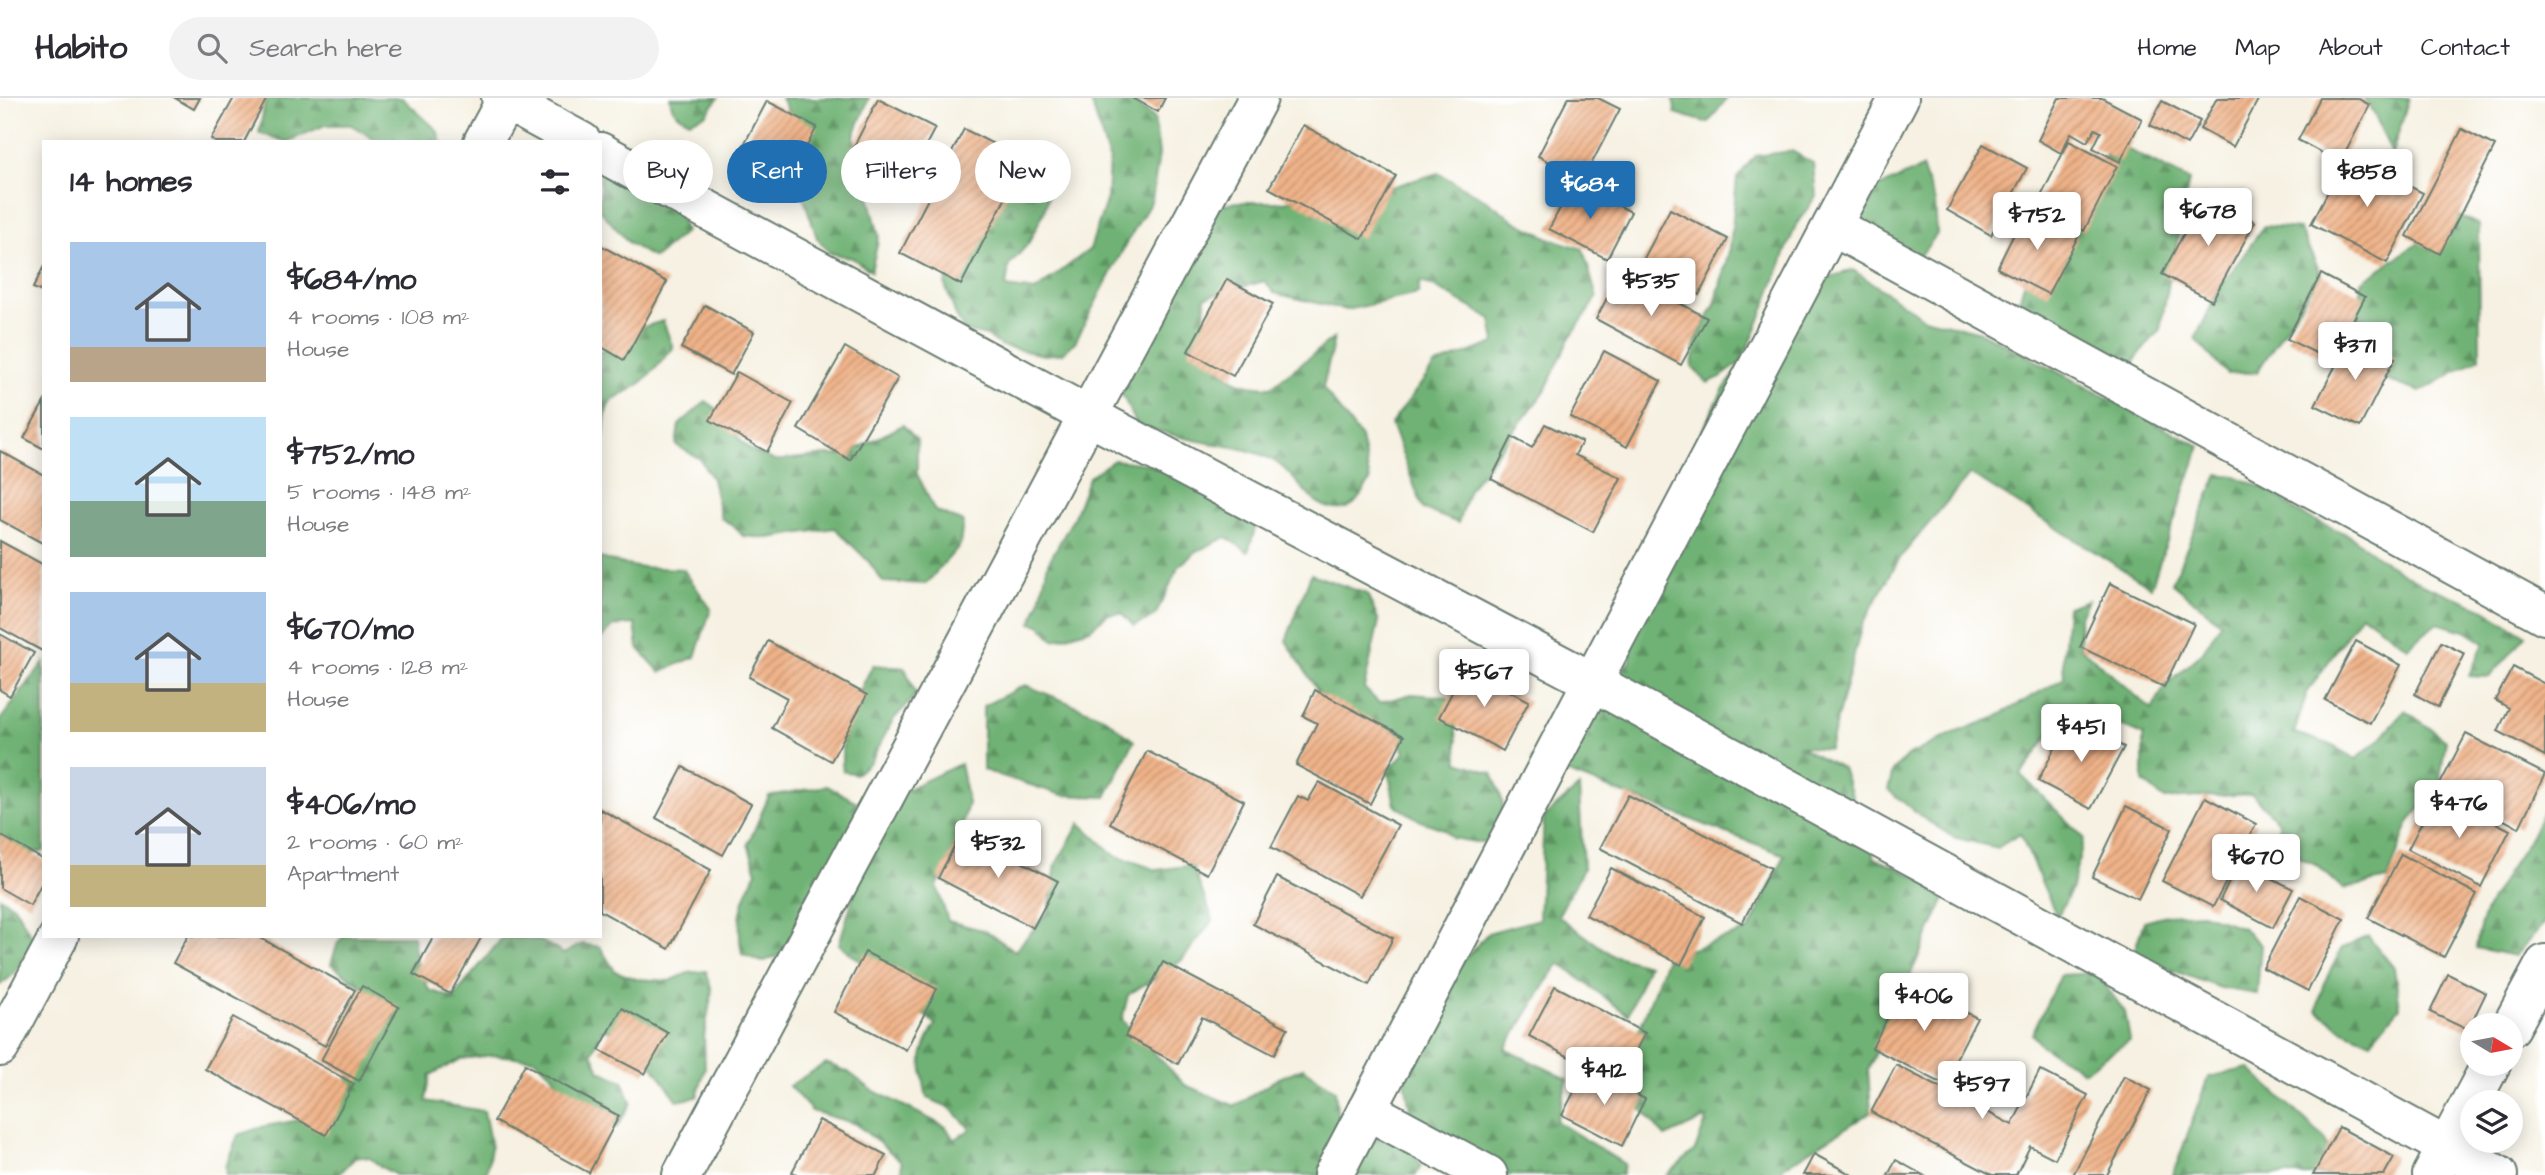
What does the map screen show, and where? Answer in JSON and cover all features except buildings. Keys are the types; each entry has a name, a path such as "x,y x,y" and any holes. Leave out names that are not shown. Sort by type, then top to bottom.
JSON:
{"street":[{"path":"682,1175 1258,98"},
{"path":"1333,1175 1899,98"},
{"path":"485,140 504,99 578,140"},
{"path":"602,153 1088,416 1593,682 2439,1161 2498,1175"},
{"path":"1832,226 2545,615"},
{"path":"0,1047 58,938"},
{"path":"2519,1013 2545,964"},
{"path":"2439,1161 2485,1076"},
{"path":"1367,1110 1488,1175"}],"green space":[{"path":"266,98 402,98 437,130 440,140 376,140 351,125 325,125 291,140 281,140 259,133"},
{"path":"670,98 718,98 707,114 690,121 676,112"},
{"path":"781,98 869,98 854,136 855,140 841,140 841,203 871,203 879,236 871,271 852,258 830,253 817,238 805,203 827,203 827,140 798,140 795,125"},
{"path":"1090,98 1128,98 1154,118 1159,154 1152,200 1075,342 1063,353 1044,355 1002,346 987,336 965,331 957,318 945,285 958,243 987,203 1046,203 1028,244 1009,265 1006,287 1035,291 1090,249 1107,198 1109,160"},
{"path":"1674,98 1727,98 1708,123 1675,113"},
{"path":"2363,98 2409,98 2392,154 2370,105"},
{"path":"2113,142 2189,180 2160,329 2121,377 2013,324 2027,272 2053,224 2086,191"},
{"path":"1792,151 1813,163 1816,196 1796,225 1756,330 1740,363 1721,377 1707,383 1692,367 1695,343 1715,304 1730,248 1737,178 1755,156"},
{"path":"1922,168 1935,202 1937,234 1921,255 1860,242 1850,193 1884,185"},
{"path":"602,171 623,179 623,203 672,203 686,231 654,258 629,243 602,212"},
{"path":"1438,173 1488,201 1515,221 1551,239 1583,249 1597,298 1569,339 1545,391 1469,489 1458,523 1423,509 1391,424 1435,365 1495,343 1491,319 1431,285 1420,282 1418,294 1347,310 1274,293 1265,281 1205,297 1203,350 1225,374 1247,385 1271,387 1334,338 1323,388 1361,438 1370,481 1360,497 1347,508 1335,509 1317,502 1277,463 1258,454 1137,425 1113,376 1211,208 1237,202 1283,202 1314,196 1363,179 1391,191 1391,187"},
{"path":"2459,215 2479,225 2480,358 2420,392 2377,377 2353,353 2361,282"},
{"path":"2264,226 2299,229 2321,274 2257,372 2227,374 2195,339 2220,288"},
{"path":"1853,270 1924,318 1981,332 2200,446 2151,587 1970,474 1899,559 1862,625 1829,749 1798,746 1842,768 1875,858 1948,891 1868,1070 1871,1112 1782,1168 1781,1175 1667,1175 1695,1150 1707,1118 1665,1137 1619,1083 1667,957 1749,930 1785,855 1532,759 1630,661 1649,559 1672,490 1723,390 1802,285"},
{"path":"663,321 673,348 646,378 609,404 602,437 602,351 630,331"},
{"path":"706,401 727,416 739,439 750,450 775,461 845,455 903,425 917,440 917,474 935,511 963,522 960,545 926,584 883,582 869,562 835,528 768,538 743,536 721,518 712,479 700,459 676,445 679,425"},
{"path":"1114,460 1148,464 1259,516 1248,552 1226,537 1197,551 1179,566 1155,616 1134,626 1122,613 1108,614 1090,629 1054,640 1040,625 1031,623 1040,601 1048,563 1073,519 1089,477"},
{"path":"2218,474 2235,476 2276,493 2296,512 2351,536 2385,562 2424,585 2478,606 2526,636 2490,677 2469,676 2484,643 2465,631 2436,623 2408,647 2361,614 2307,693 2294,733 2329,744 2356,759 2379,740 2405,710 2446,740 2439,786 2409,821 2388,879 2343,889 2318,866 2279,848 2279,823 2252,794 2165,799 2143,782 2143,735 2071,704 2021,775 2084,838 2071,891 2057,917 2020,834 1997,848 1953,837 1923,818 1888,790 1893,771 1907,756 1954,733 1994,718 2064,678 2067,607 2088,600 2079,618 2080,647 2152,710 2164,687 2202,653 2221,623 2172,583"},
{"path":"602,558 636,567 683,569 711,609 695,657 660,672 638,648 635,624 614,626 602,638"},
{"path":"1311,574 1367,594 1379,621 1364,688 1379,703 1412,694 1447,697 1455,714 1458,762 1492,773 1500,793 1502,816 1487,842 1452,838 1444,829 1421,821 1395,805 1388,770 1405,753 1396,730 1366,725 1318,691 1286,641"},
{"path":"42,665 42,851 23,855 0,851 0,720"},
{"path":"873,665 905,668 916,695 893,720 871,761 856,774 843,771 845,729"},
{"path":"1025,685 1104,717 1134,741 1106,797 1062,795 983,770 983,706"},
{"path":"960,764 968,803 956,850 937,886 948,921 986,931 1015,951 1049,911 1056,864 1080,823 1114,855 1157,870 1192,865 1213,920 1182,960 1128,995 1122,1020 1185,1085 1235,1106 1277,1079 1303,1068 1335,1090 1338,1120 1365,1067 1421,1166 1416,1175 902,1175 901,1161 856,1124 812,1111 789,1086 826,1063 848,1072 872,1090 946,1127 954,1140 969,1130 949,1107 927,1098 922,1060 936,1024 839,944 870,841 903,791"},
{"path":"827,786 857,802 847,866 786,953 762,962 742,954 741,912 757,872 748,844 769,796"},
{"path":"1579,787 1583,869 1558,916 1612,955 1648,965 1628,1015 1559,963 1505,1049 1568,1079 1556,1121 1624,1164 1622,1175 1503,1175 1411,1117 1402,1062 1445,981 1488,933 1539,919 1544,817"},
{"path":"2545,808 2545,922 2515,956 2476,948 2478,933 2488,905"},
{"path":"0,897 15,907 34,940 14,974 0,985"},
{"path":"2202,913 2243,928 2261,945 2257,994 2221,988 2133,956 2144,921 2166,915"},
{"path":"2368,936 2394,968 2400,1007 2371,1042 2343,1030 2317,1010 2323,985 2342,948"},
{"path":"342,938 413,938 417,962 429,990 453,998 502,938 534,939 563,954 582,944 600,947 615,971 636,979 670,981 688,973 706,971 712,991 704,1036 705,1069 697,1097 678,1101 626,1029 602,1030 592,1053 600,1071 623,1081 631,1103 617,1127 591,1128 552,1075 535,1059 494,1055 461,1059 430,1075 426,1101 484,1111 491,1147 486,1175 396,1175 370,1158 357,1156 338,1175 226,1175 225,1167 238,1135 265,1126 317,1117 333,1106 374,1021 397,1013 331,964 338,942"},
{"path":"2096,973 2125,1012 2130,1040 2084,1071 2042,1046 2032,1034 2060,975"},
{"path":"2249,1068 2325,1139 2337,1175 2173,1175 2208,1077"}]}
